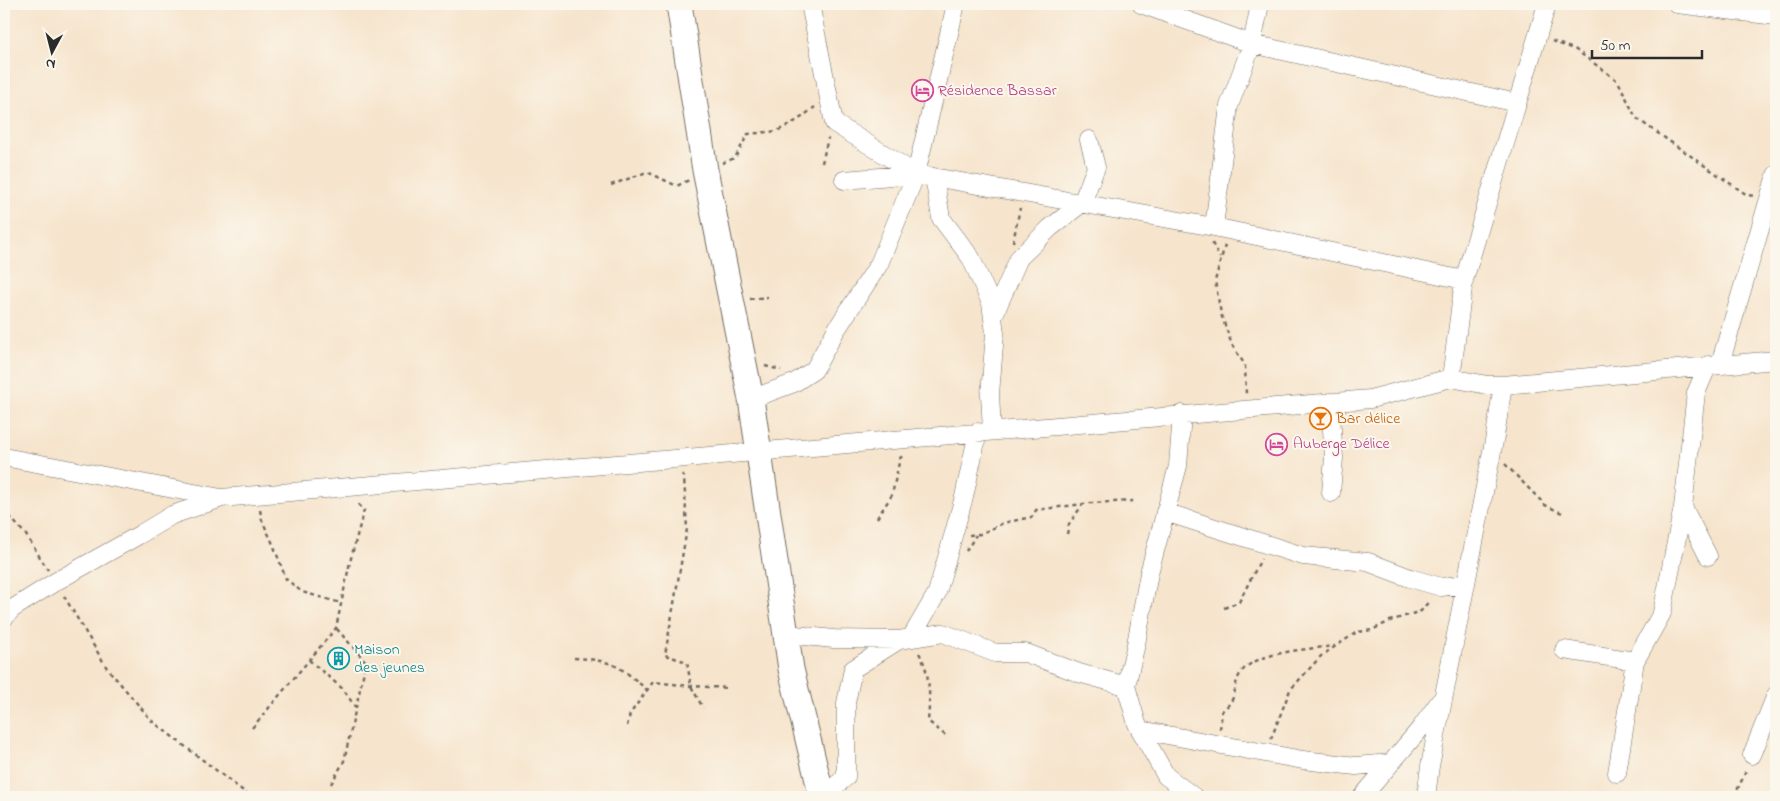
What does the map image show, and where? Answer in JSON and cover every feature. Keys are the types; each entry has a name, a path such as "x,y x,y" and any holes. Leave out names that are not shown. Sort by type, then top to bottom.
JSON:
{"street":[{"path":"679,4 705,170 751,399 792,669 822,797 846,777 846,703 853,669 906,639 937,593 985,431 995,333 991,303 971,258 941,218 934,177"},
{"path":"810,4 834,123 916,174"},
{"path":"751,399 794,383 814,370 836,330 879,264 916,174 956,4"},
{"path":"1141,4 1252,44 1517,103"},
{"path":"1214,227 1229,106 1252,44 1260,4"},
{"path":"1451,378 1464,280 1547,4"},
{"path":"1677,4 1776,16"},
{"path":"993,317 1019,258 1050,228 1082,203 1096,167 1089,140"},
{"path":"844,180 916,174 1214,227 1464,280"},
{"path":"1617,773 1635,661 1662,614 1682,507 1696,393 1714,365 1776,175"},
{"path":"4,618 12,609 140,535 172,514 221,498 759,450 1370,399 1451,378 1487,385 1503,385 1776,360"},
{"path":"1426,797 1503,385"},
{"path":"1330,402 1334,458 1332,493"},
{"path":"1182,414 1178,466 1148,573 1136,644 1126,686 1140,730 1166,776 1194,797"},
{"path":"4,457 221,498"},
{"path":"1682,507 1708,556"},
{"path":"1166,512 1303,556 1368,562 1410,578 1441,587 1466,584"},
{"path":"786,634 834,639 906,639 943,633 995,653 1026,653 1079,673 1126,686"},
{"path":"1564,650 1635,661"},
{"path":"1362,797 1420,729 1444,695"},
{"path":"1752,755 1776,695"},
{"path":"1140,730 1303,760 1356,766 1391,763"}],"path":[{"path":"1537,36 1576,50 1618,81 1636,118 1747,195 1770,198"},
{"path":"822,163 830,128 834,123"},
{"path":"1015,268 1011,250 1023,192"},
{"path":"1244,234 1225,245 1215,281 1221,314 1232,345 1245,366 1247,409"},
{"path":"744,361 779,369 794,383"},
{"path":"1492,451 1545,506 1562,513"},
{"path":"877,518 892,495 900,458 906,454"},
{"path":"684,477 687,529 665,655 687,662 690,686 703,708"},
{"path":"252,728 336,628 350,562 364,510 343,487"},
{"path":"258,495 262,520 274,544 286,580 302,592 341,604"},
{"path":"953,537 982,534 1003,523 1032,517 1036,510 1083,504 1134,501"},
{"path":"1067,534 1069,524 1083,504"},
{"path":"4,510 26,536 56,582 107,668 152,721 251,797"},
{"path":"1224,608 1239,602 1269,544"},
{"path":"1265,754 1290,690 1321,656 1357,632 1372,630 1390,621 1421,611 1441,587"},
{"path":"331,784 344,761 366,662 336,628"},
{"path":"906,639 925,664 930,696 928,721 944,736"},
{"path":"1205,743 1220,732 1222,711 1232,702 1240,674 1254,661 1305,649 1336,646"},
{"path":"574,658 610,662 624,669 647,690"},
{"path":"309,660 344,690 355,707"},
{"path":"627,726 630,714 653,682 729,688"},
{"path":"1734,797 1752,755"}],"place":[{"name":"Résidence Bassar","path":"922,91"},
{"name":"Bar délice","path":"1320,419"},
{"name":"Auberge Délice","path":"1277,444"},
{"name":"Maison des jeunes","path":"338,659"}]}
